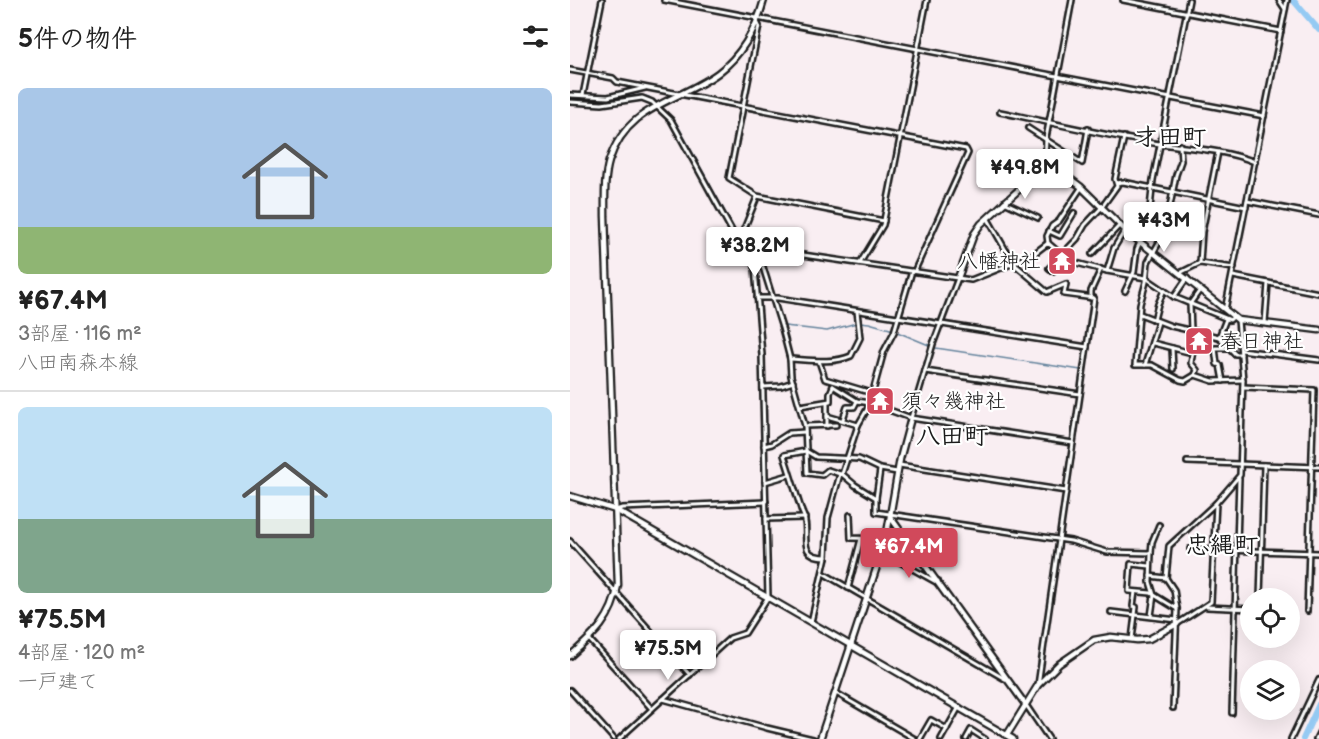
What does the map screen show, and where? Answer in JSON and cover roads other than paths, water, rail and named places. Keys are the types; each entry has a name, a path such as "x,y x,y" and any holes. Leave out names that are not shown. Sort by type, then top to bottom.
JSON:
{"street":[{"path":"583,95 602,0"},
{"path":"663,0 1264,116"},
{"path":"570,656 605,622 617,593 618,562 605,216 605,177 609,161 621,137 642,114 655,105 705,82 730,62 750,36 764,0"},
{"path":"860,263 883,225 927,0"},
{"path":"820,739 886,540 899,465 932,345 974,234 987,218 1046,166 1046,140 1072,0"},
{"path":"1123,0 1281,30"},
{"path":"1125,291 1150,208 1151,188 1189,0"},
{"path":"1279,0 1285,7"},
{"path":"1225,310 1287,0"},
{"path":"758,20 759,26 729,178 757,196 884,221"},
{"path":"570,70 679,94 966,149 968,153 913,271 894,332 884,351 870,403 858,425 846,458 828,518 826,557 811,622"},
{"path":"570,95 608,97 647,87"},
{"path":"570,102 602,104 642,98 655,105 671,120 733,233 762,264 775,298 791,359 793,382 806,426 807,473 822,475 828,470 841,474 876,498"},
{"path":"1000,112 1160,144 1218,152 1255,162"},
{"path":"1028,128 1082,163 1088,129"},
{"path":"1053,272 1049,268 1077,239 1085,225 1117,186 1115,179 1124,136"},
{"path":"1180,145 1181,161 1165,232 1148,262 1139,314 1135,364 1152,365 1185,381 1195,375 1197,370 1191,363 1196,331"},
{"path":"1200,263 1201,243 1218,152"},
{"path":"1046,166 1057,169 1081,187 1125,230 1235,319 1241,354 1243,387 1232,713"},
{"path":"1117,183 1123,182 1246,207"},
{"path":"754,255 763,249 971,280 1030,256 1048,243 1049,231 1059,221 1081,187"},
{"path":"757,196 742,234 759,251"},
{"path":"1247,201 1319,215"},
{"path":"1004,202 1038,218"},
{"path":"1049,231 1060,236 1074,213"},
{"path":"987,218 1013,263 1047,292 1066,284 1064,294 1094,298 1038,685"},
{"path":"1092,254 1120,225"},
{"path":"1107,271 1114,248 1125,230"},
{"path":"1048,243 1069,261 1146,278 1174,297 1214,312 1226,320 1235,319 1319,330"},
{"path":"619,739 730,638 745,633 768,597 763,387 754,255"},
{"path":"1180,273 1200,263 1234,268"},
{"path":"1091,298 1091,291 1101,269"},
{"path":"1233,276 1319,293"},
{"path":"1174,297 1187,278"},
{"path":"1264,324 1268,283"},
{"path":"1145,365 1153,343 1158,304 1164,290"},
{"path":"1191,330 1190,304 1200,290"},
{"path":"756,298 775,298 1087,347"},
{"path":"791,359 819,361 851,356 859,341 857,311"},
{"path":"1139,314 1156,321 1219,338 1235,354 1241,354"},
{"path":"1219,338 1226,320"},
{"path":"1153,343 1192,353"},
{"path":"1172,348 1173,369"},
{"path":"1223,381 1220,365 1217,364 1215,348 1230,348"},
{"path":"1240,350 1319,360"},
{"path":"819,361 825,380 872,393"},
{"path":"925,371 1080,394"},
{"path":"1195,375 1213,381 1243,380"},
{"path":"830,381 833,386 857,401 870,403 911,418 1073,443"},
{"path":"763,387 781,386 793,382"},
{"path":"827,426 827,402 830,400 833,386"},
{"path":"1243,387 1314,390 1307,611"},
{"path":"843,419 847,407 854,407 857,401"},
{"path":"800,406 827,402"},
{"path":"827,416 858,425"},
{"path":"806,426 837,425"},
{"path":"764,446 772,444 789,433 805,432"},
{"path":"826,557 817,557 805,546 805,518 784,455 806,451 816,457 859,459 880,469 898,472"},
{"path":"1187,462 1319,467"},
{"path":"899,465 1066,491"},
{"path":"1260,588 1264,465"},
{"path":"880,469 876,512 1071,541 1107,552 1151,553"},
{"path":"765,482 790,475"},
{"path":"1173,708 1177,609 1174,590 1166,578 1169,546 1239,477"},
{"path":"844,484 848,478"},
{"path":"570,496 616,510 1013,739"},
{"path":"616,510 766,502"},
{"path":"1007,735 1024,704 1038,685 1059,664 1094,640 1111,637 1149,639 1211,602 1216,502"},
{"path":"850,515 849,536 851,538 886,540"},
{"path":"891,515 1048,739"},
{"path":"766,519 805,518"},
{"path":"1151,616 1154,595 1150,576 1151,553 1152,542 1159,525"},
{"path":"848,588 861,539"},
{"path":"570,541 690,675"},
{"path":"1190,549 1319,553"},
{"path":"882,552 936,582 938,581"},
{"path":"1150,566 1131,564 1129,591 1154,595 1177,609"},
{"path":"823,573 1007,679"},
{"path":"1150,576 1166,578"},
{"path":"1132,639 1136,607 1132,606 1136,592"},
{"path":"1205,607 1240,609"},
{"path":"1112,612 1151,616 1177,622"},
{"path":"589,639 652,710"},
{"path":"1291,739 1319,680"},
{"path":"570,690 614,739"},
{"path":"835,692 915,739"},
{"path":"663,699 813,739"},
{"path":"941,739 959,707"},
{"path":"920,739 931,720 947,729"},
{"path":"966,739 971,730 985,739"},
{"path":"1316,739 1319,733"}],"waterway":[{"path":"1293,0 1319,30"},
{"path":"570,99 602,100 641,95 657,103"},
{"path":"660,106 677,124 737,234 764,263 784,326 793,377 802,404"},
{"path":"785,326 827,331 860,322 869,323 936,348 1081,370"},
{"path":"803,407 806,425"},
{"path":"1303,739 1319,704"}],"place":[{"name":"八幡神社","path":"1062,261"},
{"name":"春日神社","path":"1199,341"},
{"name":"須々幾神社","path":"880,401"}],"district":[{"name":"才田町","path":"1170,137"},
{"name":"八田町","path":"952,436"},
{"name":"忠縄町","path":"1222,545"}]}
